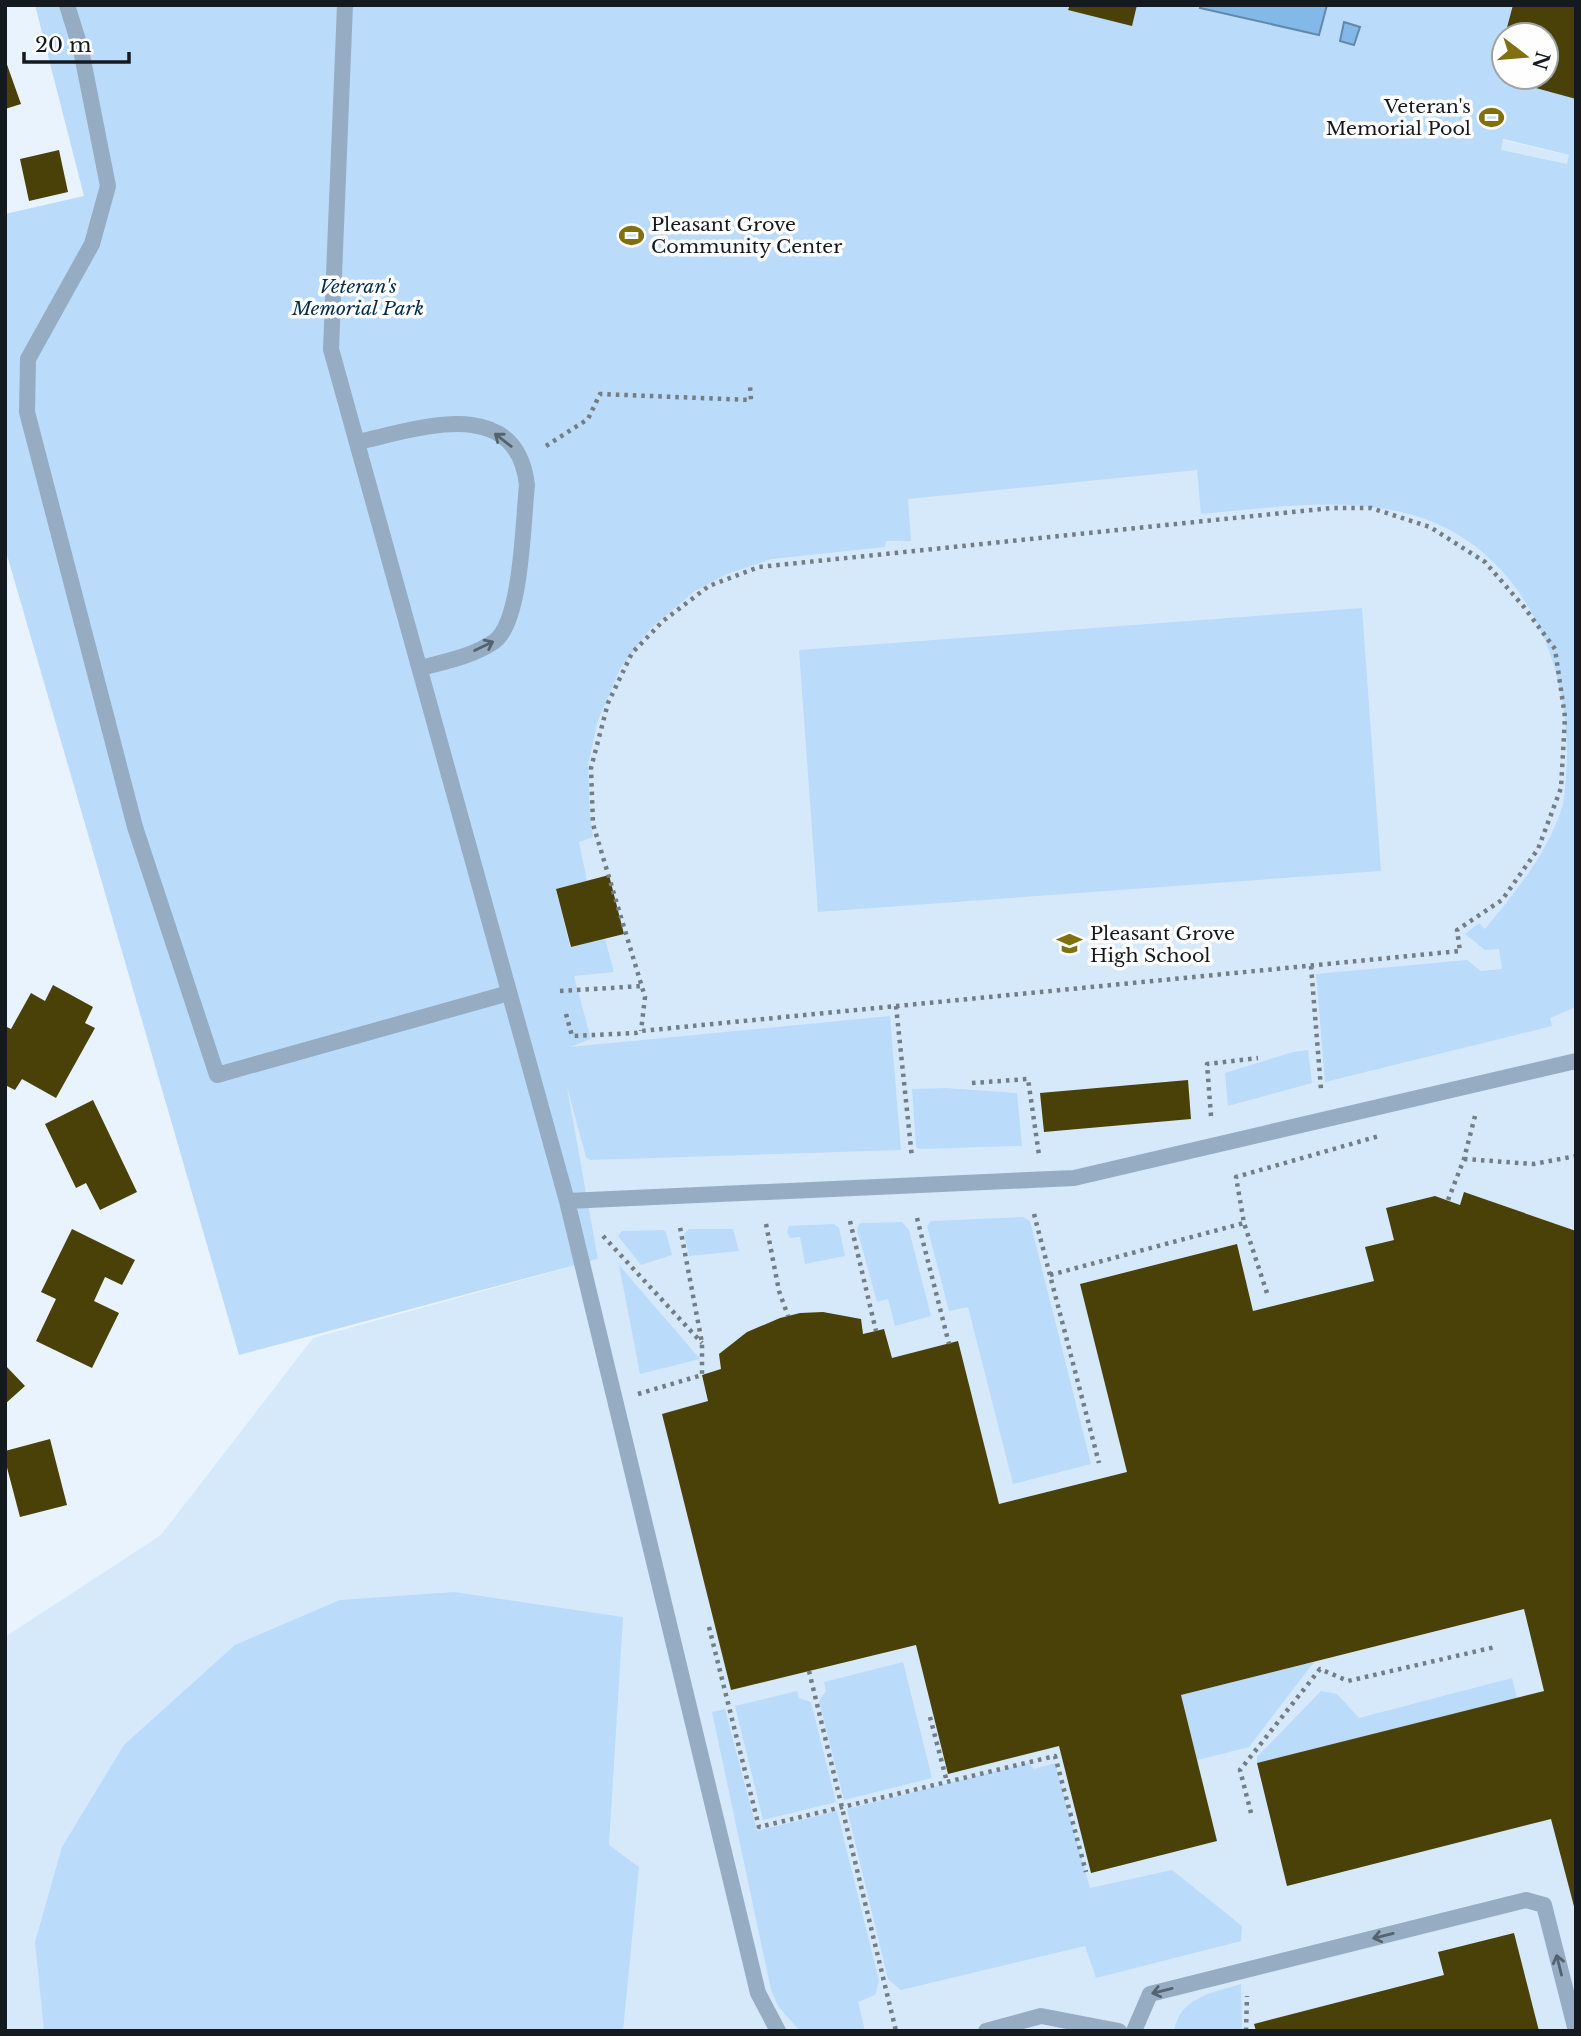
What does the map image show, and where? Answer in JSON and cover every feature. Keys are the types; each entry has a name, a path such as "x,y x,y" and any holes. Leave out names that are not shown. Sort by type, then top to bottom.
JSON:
{"lane":[{"path":"67,5 81,50 108,186 92,244 28,359 27,412 135,827 217,1075 509,993"},
{"path":"345,5 331,349 567,1200 758,1993 778,2031"},
{"path":"357,442 441,424 470,424 503,438 520,457 525,470 527,485 516,591 510,618 503,632 494,641 472,652 420,668"},
{"path":"567,1200 1074,1178 1576,1061"},
{"path":"1134,2031 1150,1994 1525,1900 1544,1905 1576,2031"},
{"path":"986,2031 1041,2016 1119,2031"}],"path":[{"path":"546,446 588,419 600,394 751,400 750,386"},
{"path":"566,1014 572,1036 636,1034 641,1031 1460,951 1457,930 1502,900 1538,849 1561,788 1565,717 1555,649 1524,607 1485,562 1430,527 1371,508 1331,509 759,567 709,586 663,621 632,653 608,703 591,768 593,824 645,997 641,1031"},
{"path":"1311,966 1321,1088"},
{"path":"560,991 642,986"},
{"path":"896,1006 912,1158"},
{"path":"1211,1116 1207,1064 1258,1058"},
{"path":"972,1083 1028,1079 1039,1156"},
{"path":"1448,1200 1464,1159 1475,1116"},
{"path":"1267,1293 1244,1223 1236,1177 1385,1135"},
{"path":"1464,1159 1534,1164 1576,1157"},
{"path":"1034,1214 1099,1463"},
{"path":"917,1218 949,1344"},
{"path":"850,1221 876,1331"},
{"path":"1050,1275 1244,1223"},
{"path":"766,1224 771,1254 788,1316"},
{"path":"638,1394 702,1375 702,1343 680,1227"},
{"path":"598,1230 702,1343"},
{"path":"709,1627 759,1827 1055,1756 1086,1872"},
{"path":"1251,1813 1240,1770 1320,1669 1348,1681 1495,1647"},
{"path":"809,1671 896,2031"},
{"path":"930,1717 947,1782"}],"shaded area":[{"name":"Pleasant Grove High School","path":"933,5 1576,157 1576,2031 5,2031 5,1637 161,1535 313,1338 598,1259 560,1050 591,1039 539,848 562,504"},
{"path":"1201,5 1327,5 1319,35 1200,8"},
{"path":"1344,22 1360,27 1354,45 1340,41"}],"green space":[{"name":"Veteran's Memorial Park","path":"35,5 1576,5 1576,1007 1550,1018 1552,1026 1325,1082 1316,974 1467,960 1481,971 1502,969 1499,949 1485,950 1465,934 1479,923 1485,929 1520,885 1540,855 1563,804 1567,761 1565,717 1556,674 1542,633 1521,596 1495,563 1462,537 1422,518 1368,506 1284,506 1201,514 1197,470 908,499 911,541 886,541 885,547 772,559 727,574 695,591 650,629 620,669 597,723 588,766 593,837 579,842 587,881 556,889 570,947 605,939 614,972 574,976 591,1039 570,1047 890,1016 901,1150 590,1160 586,1157 567,1087 598,1259 239,1355 5,548 5,214 84,196","holes":["1503,139 1569,155 1567,164 1501,150"]},
{"path":"1362,608 1381,871 818,912 799,650"},
{"path":"1308,1050 1312,1083 1228,1106 1225,1073"},
{"path":"946,1088 1017,1093 1022,1146 916,1147 912,1089"},
{"path":"1023,1217 1030,1221 1091,1464 1013,1484 968,1307 949,1311 927,1226 931,1221"},
{"path":"902,1222 909,1230 931,1316 895,1326 888,1299 877,1302 857,1229 859,1224 863,1223"},
{"path":"834,1224 839,1228 845,1256 805,1264 800,1237 790,1238 787,1232 789,1226"},
{"path":"689,1229 733,1229 739,1251 689,1256 684,1234"},
{"path":"622,1231 666,1232 672,1255 641,1265 618,1236"},
{"path":"619,1265 700,1359 640,1374"},
{"path":"454,1592 623,1617 609,1845 639,1867 623,2031 44,2031 35,1942 62,1847 124,1745 235,1645 340,1600"},
{"path":"903,1662 932,1778 844,1800 819,1701 826,1691 824,1682"},
{"path":"1314,1662 1249,1747 1197,1760 1181,1695"},
{"path":"1512,1678 1517,1698 1257,1763 1257,1757 1321,1691 1337,1694 1359,1718"},
{"path":"797,1691 799,1698 811,1702 836,1802 763,1820 735,1706"},
{"path":"725,1709 757,1831 837,1811 879,1981 875,1995 858,2002 865,2031 800,2031 778,2006 771,1990 712,1712"},
{"path":"1029,1763 1034,1769 1055,1763 1090,1888 1172,1870 1242,1926 1241,1941 1096,1978 1085,1946 901,1990 888,1979 847,1809"},
{"path":"1241,1984 1242,2030 1174,2031 1177,2020 1190,2004 1209,1994"}],"building":[{"path":"1070,5 1137,5 1132,26 1068,10"},
{"path":"1513,5 1576,5 1576,99 1547,91 1560,91 1560,21 1509,21"},
{"path":"5,59 21,104 5,109"},
{"path":"59,150 68,192 29,201 20,159"},
{"path":"609,875 624,934 571,947 556,889"},
{"path":"53,985 93,1007 85,1023 95,1028 56,1098 22,1079 15,1090 5,1085 5,1026 11,1029 31,993 45,1001"},
{"path":"1188,1080 1191,1119 1044,1132 1040,1093"},
{"path":"93,1100 137,1192 100,1210 86,1183 76,1188 45,1124"},
{"path":"1464,1192 1576,1231 1576,1914 1551,1819 1287,1886 1257,1763 1544,1691 1524,1609 1181,1695 1217,1841 1091,1873 1059,1746 948,1774 916,1645 731,1690 662,1414 708,1401 702,1375 721,1369 719,1354 747,1332 780,1318 800,1313 823,1312 861,1319 863,1334 884,1329 892,1358 958,1341 999,1504 1127,1472 1080,1284 1237,1244 1253,1311 1374,1281 1365,1247 1394,1240 1386,1208 1435,1196 1460,1205"},
{"path":"72,1229 135,1260 122,1285 105,1277 94,1301 119,1313 92,1368 36,1341 56,1299 41,1292"},
{"path":"5,1365 25,1386 5,1404"},
{"path":"50,1439 67,1505 20,1517 5,1451"},
{"path":"1514,1933 1539,2031 1256,2031 1254,2024 1444,1975 1438,1952"}],"place":[{"name":"Veteran's Memorial Pool","path":"1491,117"},
{"name":"Pleasant Grove Community Center","path":"631,235"},
{"name":"Pleasant Grove High School","path":"1070,944"}]}
